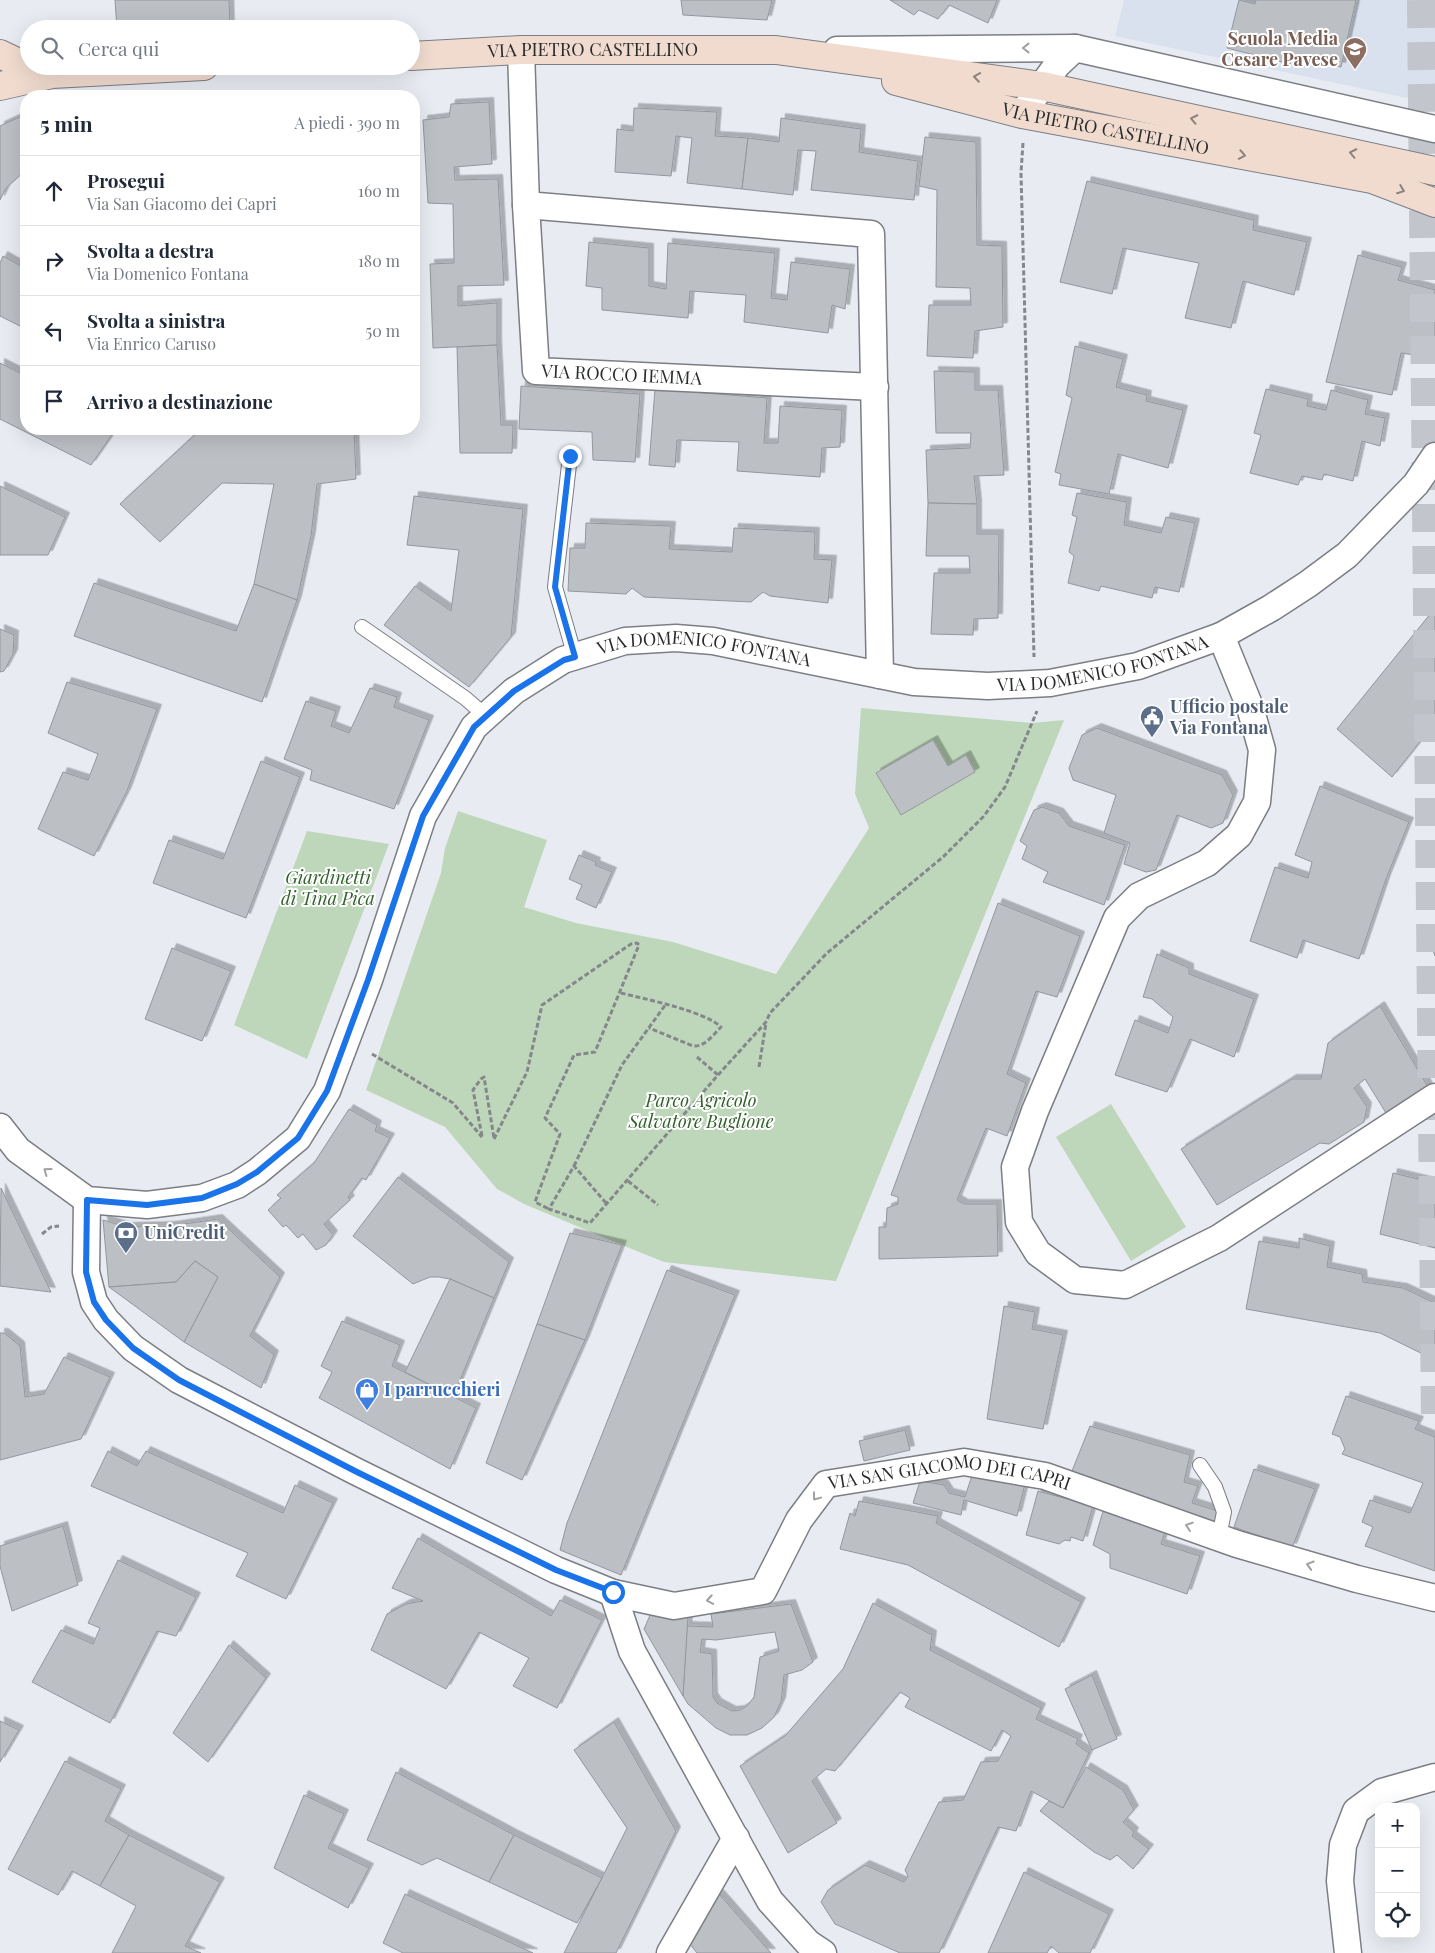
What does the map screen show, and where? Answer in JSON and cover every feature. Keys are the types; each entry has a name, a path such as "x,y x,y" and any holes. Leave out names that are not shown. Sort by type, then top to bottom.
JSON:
{"street":[{"path":"1023,125 1042,86 1057,65 1075,48"},
{"path":"776,50 1075,48 1435,129"},
{"name":"VIA PIETRO CASTELLINO","path":"420,56 521,50 776,50 1042,86 1435,171"},
{"name":"VIA ROCCO IEMMA","path":"521,50 526,205 536,371 875,388"},
{"name":"VIA PIETRO CASTELLINO","path":"776,50 1023,125 1372,179 1435,203"},
{"path":"0,54 20,64"},
{"path":"0,86 48,75"},
{"path":"526,205 870,234 875,388 880,675"},
{"name":"VIA DOMENICO FONTANA","path":"87,1200 147,1205 202,1198 237,1184 257,1172 298,1138 327,1091 368,980 423,816 474,727 514,691 564,660 625,641 676,638 713,641 914,682 988,686 1050,683 1138,666 1220,636 1271,608 1308,584 1347,555 1416,484 1435,456"},
{"path":"1220,636 1250,707 1262,750 1257,802 1239,835 1206,863 1139,896 1117,918 1035,1111 1015,1168 1018,1222 1038,1253 1075,1280 1125,1285 1218,1238 1435,1097"},
{"path":"0,1127 18,1150 87,1200"},
{"name":"VIA SAN GIACOMO DEI CAPRI","path":"87,1200 86,1272 94,1302 106,1320 133,1348 179,1380 355,1471 556,1570 613,1592 674,1606 763,1591 799,1520 826,1484 964,1462 1045,1476 1219,1537 1357,1579 1435,1598"},
{"path":"613,1592 632,1651 770,1901 808,1942 823,1953"},
{"path":"1348,1953 1340,1881 1342,1845 1356,1811 1382,1792 1435,1777"},
{"path":"670,1953 736,1838"}],"lane":[{"path":"570,456 555,587 575,657"},
{"path":"362,627 466,698 486,716"},
{"path":"1200,1465 1215,1487 1224,1512 1219,1537"}],"path":[{"path":"1023,125 1022,173 1034,658 1024,658"},
{"path":"759,1067 766,1022 770,1013 827,953 943,857 984,816 1005,787 1050,683"},
{"path":"345,1043 377,1057 453,1103 482,1137 473,1090 480,1079 484,1077 494,1139 527,1072 542,1005 631,944 637,943 639,945 595,1052 574,1055 546,1118 560,1134 535,1202 549,1209 590,1223 766,1022"},
{"path":"620,993 666,1004 708,1018 721,1027 699,1046 693,1046 649,1028"},
{"path":"549,1209 574,1166 622,1065 666,1004"},
{"path":"697,1057 718,1075"},
{"path":"574,1166 606,1203"},
{"path":"628,1181 658,1204"},
{"path":"42,1234 51,1227 63,1225"}],"shaded area":[{"name":"Scuola Media Cesare Pavese","path":"1124,0 1435,0 1435,104 1115,36"}],"green space":[{"name":"Parco Agricolo Salvatore Buglione","path":"861,708 1032,723 1064,720 836,1281 664,1262 622,1245 524,1204 497,1189 445,1127 366,1090 441,873 445,848 458,811 547,840 524,907 576,923 673,942 776,974 869,828 855,794"},
{"name":"Giardinetti di Tina Pica","path":"307,831 389,844 307,1059 234,1025"},
{"path":"1111,1104 1186,1227 1131,1261 1056,1137"}],"building":[{"path":"115,0 229,0 230,20 116,20"},
{"path":"681,0 772,0 767,20 683,15"},
{"path":"890,0 997,0 988,23 949,5 938,19 919,10 914,15"},
{"path":"1239,0 1255,4 1256,0 1356,0 1341,67 1293,56 1290,64 1227,48"},
{"path":"1427,0 1435,0 1435,17 1424,12"},
{"path":"489,102 492,164 454,167 455,180 498,179 504,285 458,286 458,306 497,303 497,345 433,348 430,264 454,263 453,204 428,203 423,120 449,117 451,104"},
{"path":"634,108 717,112 715,136 748,138 742,189 687,183 692,138 676,136 671,176 615,172 617,129 633,131"},
{"path":"20,117 20,175 6,188 0,200 0,126"},
{"path":"781,118 861,129 859,152 918,161 914,200 811,190 816,151 798,150 793,195 742,189 748,138 779,142"},
{"path":"925,137 976,142 977,245 1002,246 1003,327 975,331 973,358 927,356 929,305 971,305 970,288 936,287 937,190 919,186"},
{"path":"1087,181 1254,220 1253,230 1307,242 1294,295 1243,281 1231,328 1185,318 1199,263 1123,248 1112,294 1060,282"},
{"path":"589,242 649,248 649,286 666,289 668,243 775,253 771,298 787,300 791,262 850,269 845,309 832,305 828,333 744,322 746,295 690,291 688,318 602,310 602,288 586,286"},
{"path":"1358,255 1402,267 1398,280 1435,290 1435,358 1401,353 1392,395 1326,382"},
{"path":"3,256 20,266 20,326 0,316 0,263"},
{"path":"497,345 501,425 513,425 512,453 460,453 457,347"},
{"path":"1075,346 1123,359 1116,387 1147,395 1146,401 1183,410 1168,468 1118,454 1109,494 1059,485 1061,474 1055,472 1072,398 1066,395"},
{"path":"0,363 20,373 20,429 0,419"},
{"path":"934,371 975,372 975,390 998,390 1004,475 974,476 977,504 928,503 926,450 970,448 971,433 936,433"},
{"path":"521,386 640,394 635,462 593,460 592,432 519,429"},
{"path":"655,389 767,398 764,443 778,443 780,406 842,410 840,447 822,448 820,477 737,471 739,442 677,440 675,467 649,465"},
{"path":"1266,389 1308,399 1307,406 1326,410 1331,390 1368,400 1365,414 1385,418 1380,446 1362,441 1353,481 1324,474 1322,480 1302,476 1298,485 1250,473 1261,435 1254,433"},
{"path":"32,435 112,435 91,465"},
{"path":"195,435 354,435 356,479 317,484 311,536 297,600 254,584 274,484 222,483 160,542 120,504"},
{"path":"0,486 65,517 48,555 0,555"},
{"path":"1077,493 1127,502 1124,525 1161,533 1166,517 1195,523 1179,592 1155,587 1152,598 1101,586 1099,591 1068,583 1074,556 1069,552 1077,517 1072,515"},
{"path":"414,496 523,509 511,637 469,687 384,625 415,586 451,611 459,550 407,545"},
{"path":"928,503 977,504 977,534 999,534 998,618 974,619 973,635 931,634 934,573 970,573 969,556 926,556"},
{"path":"586,523 671,526 669,549 732,552 734,528 815,532 814,559 832,560 828,603 770,596 763,592 751,602 644,597 632,588 626,594 568,591 570,548 585,548"},
{"path":"94,583 236,631 254,584 297,600 262,702 74,636"},
{"path":"1435,608 1435,723 1392,777 1337,729"},
{"path":"0,629 14,635 13,654 4,671 0,672"},
{"path":"67,682 157,709 127,791 94,856 38,829 63,772 88,780 98,754 48,733"},
{"path":"370,688 397,697 394,707 429,720 394,809 310,780 312,770 284,759 306,701 336,711 331,726 349,733"},
{"path":"1097,728 1222,775 1233,795 1223,823 1211,828 1177,815 1156,870 1146,872 1124,864 1130,843 1104,833 1116,795 1073,780 1069,768 1082,735"},
{"path":"933,740 948,766 966,755 975,772 901,815 876,773"},
{"path":"261,761 300,777 246,918 153,883 169,840 223,859"},
{"path":"1320,786 1409,822 1386,879 1359,959 1303,940 1297,958 1250,941 1275,867 1308,878 1312,862 1295,855"},
{"path":"1042,807 1059,813 1069,826 1125,845 1104,905 1043,882 1048,872 1022,859 1027,846 1020,841 1034,810"},
{"path":"579,855 596,862 595,865 612,872 596,908 576,899 582,885 569,879"},
{"path":"998,903 1080,936 1057,997 1036,991 1007,1074 1026,1083 1007,1136 986,1128 957,1200 964,1204 997,1204 998,1256 879,1259 879,1227 886,1227 887,1208 898,1204 898,1197 891,1195"},
{"path":"1435,930 1435,956 1427,933"},
{"path":"172,948 231,971 202,1041 145,1019"},
{"path":"1157,954 1189,968 1189,974 1254,999 1234,1057 1190,1039 1167,1092 1115,1075 1135,1020 1168,1033 1173,1017 1152,999 1143,997"},
{"path":"1380,1006 1428,1087 1386,1113 1365,1079 1354,1088 1367,1107 1364,1122 1329,1144 1320,1143 1217,1205 1181,1149 1292,1079 1321,1079 1328,1043"},
{"path":"349,1109 377,1125 375,1131 390,1138 366,1180 362,1178 348,1197 350,1200 324,1224 333,1235 326,1245 316,1250 303,1234 298,1238 286,1225 283,1227 268,1210 281,1198 277,1195 314,1163"},
{"path":"1393,1173 1435,1183 1435,1248 1380,1234"},
{"path":"398,1177 509,1262 494,1298 450,1279 439,1277 430,1277 413,1284 353,1236"},
{"path":"1,1188 51,1292 0,1286"},
{"path":"218,1219 280,1277 250,1336 274,1355 261,1388 184,1342 218,1277 195,1261 176,1282 109,1287 103,1220 127,1227 171,1226"},
{"path":"570,1233 622,1245 585,1340 537,1324"},
{"path":"1299,1238 1330,1246 1327,1267 1362,1274 1363,1282 1403,1288 1435,1303 1435,1360 1380,1333 1246,1309 1259,1241 1299,1248"},
{"path":"195,1261 218,1277 184,1342 109,1287 176,1282"},
{"path":"667,1270 735,1295 621,1575 560,1550 567,1523"},
{"path":"450,1279 494,1298 453,1397 405,1372"},
{"path":"1004,1306 1035,1312 1032,1329 1063,1335 1043,1429 987,1419"},
{"path":"342,1321 400,1345 392,1366 476,1408 450,1469 319,1398 332,1372 321,1366"},
{"path":"537,1324 585,1340 522,1480 486,1463"},
{"path":"0,1333 4,1333 20,1346 25,1397 44,1394 64,1357 110,1377 81,1439 0,1460"},
{"path":"1346,1396 1419,1421 1415,1429 1435,1437 1435,1571 1365,1546 1373,1527 1362,1522 1370,1500 1410,1513 1423,1483 1342,1454 1345,1449 1340,1437 1332,1434"},
{"path":"1090,1426 1190,1455 1184,1482 1198,1486 1192,1503 1218,1511 1216,1523 1070,1476"},
{"path":"905,1430 910,1450 864,1461 859,1441"},
{"path":"108,1451 137,1466 146,1451 283,1513 295,1485 333,1503 286,1599 236,1576 248,1553 91,1486"},
{"path":"974,1469 1025,1484 1017,1516 964,1500 961,1515 913,1503 920,1481 944,1485 949,1493 965,1497"},
{"path":"1254,1469 1315,1489 1292,1548 1234,1527"},
{"path":"1038,1491 1093,1506 1083,1541 1071,1537 1070,1541 1065,1540 1059,1544 1026,1535"},
{"path":"859,1501 938,1516 936,1523 1081,1602 1059,1647 908,1565 840,1549 850,1513 855,1516"},
{"path":"1104,1508 1165,1531 1161,1544 1200,1556 1187,1594 1110,1568 1110,1554 1093,1545"},
{"path":"63,1526 78,1585 12,1611 0,1566 0,1546"},
{"path":"418,1538 551,1616 560,1600 602,1620 557,1708 513,1686 529,1658 479,1632 446,1689 371,1650 387,1614 406,1604 423,1601 392,1588"},
{"path":"118,1560 196,1597 176,1636 157,1631 110,1723 32,1682 61,1630 93,1644 100,1628 88,1623"},
{"path":"873,1603 932,1635 930,1650 1041,1708 1036,1719 1078,1739 1076,1744 1089,1753 1063,1808 1031,1791 1016,1831 998,1827 939,1953 900,1953 835,1924 821,1902 828,1890 865,1865 904,1882 908,1876 905,1870 939,1802 963,1800 981,1762 998,1761 1011,1736 1002,1730 991,1751 905,1707 910,1698 900,1692 835,1771 826,1769 812,1781 837,1823 788,1853 740,1766 785,1736 843,1669"},
{"path":"791,1604 813,1662 802,1670 784,1675 781,1702 774,1717 762,1728 747,1735 730,1735 716,1728 688,1704 683,1696 687,1626 713,1627 711,1614","holes":["775,1632 779,1651 760,1657 754,1697 747,1706 740,1710 732,1711 717,1703 713,1697 712,1654 700,1652 702,1639 716,1640"]},
{"path":"651,1613 688,1616 683,1696 644,1629"},
{"path":"229,1645 266,1678 208,1762 173,1733"},
{"path":"1092,1675 1117,1739 1092,1750 1065,1689"},
{"path":"0,1721 19,1730 0,1762"},
{"path":"614,1722 676,1831 616,1953 564,1953 627,1828 574,1750"},
{"path":"65,1761 121,1789 105,1821 129,1835 100,1886 72,1871 58,1895 8,1869"},
{"path":"1086,1767 1123,1790 1134,1810 1123,1822 1134,1832 1132,1836 1149,1849 1133,1869 1117,1855 1110,1860 1094,1852 1040,1811 1049,1801 1063,1808"},
{"path":"396,1772 514,1835 489,1882 437,1858 422,1865 367,1840"},
{"path":"304,1795 344,1814 328,1848 369,1868 348,1908 274,1868"},
{"path":"129,1835 220,1882 185,1946 201,1953 112,1953 136,1906 100,1886"},
{"path":"514,1835 602,1878 577,1923 489,1882"},
{"path":"1024,1872 1109,1914 1090,1953 1059,1953 1051,1946 1047,1953 988,1953"},
{"path":"405,1894 533,1953 403,1953 383,1943"},
{"path":"719,1894 771,1953 697,1953 686,1939"}],"tunnel":[{"path":"1421,0 1435,1421"}],"place":[{"name":"Scuola Media Cesare Pavese","path":"1355,70"},
{"name":"Ufficio postale Via Fontana","path":"1152,738"},
{"name":"UniCredit","path":"126,1254"},
{"name":"I parrucchieri","path":"367,1411"}],"route":[{"path":"570,456 555,587 575,657 564,660 514,691 474,727 423,816 368,980 327,1091 298,1138 257,1172 237,1184 202,1198 147,1205 87,1200 86,1272 94,1302 106,1320 133,1348 179,1380 355,1471 556,1570 613,1592"}]}
